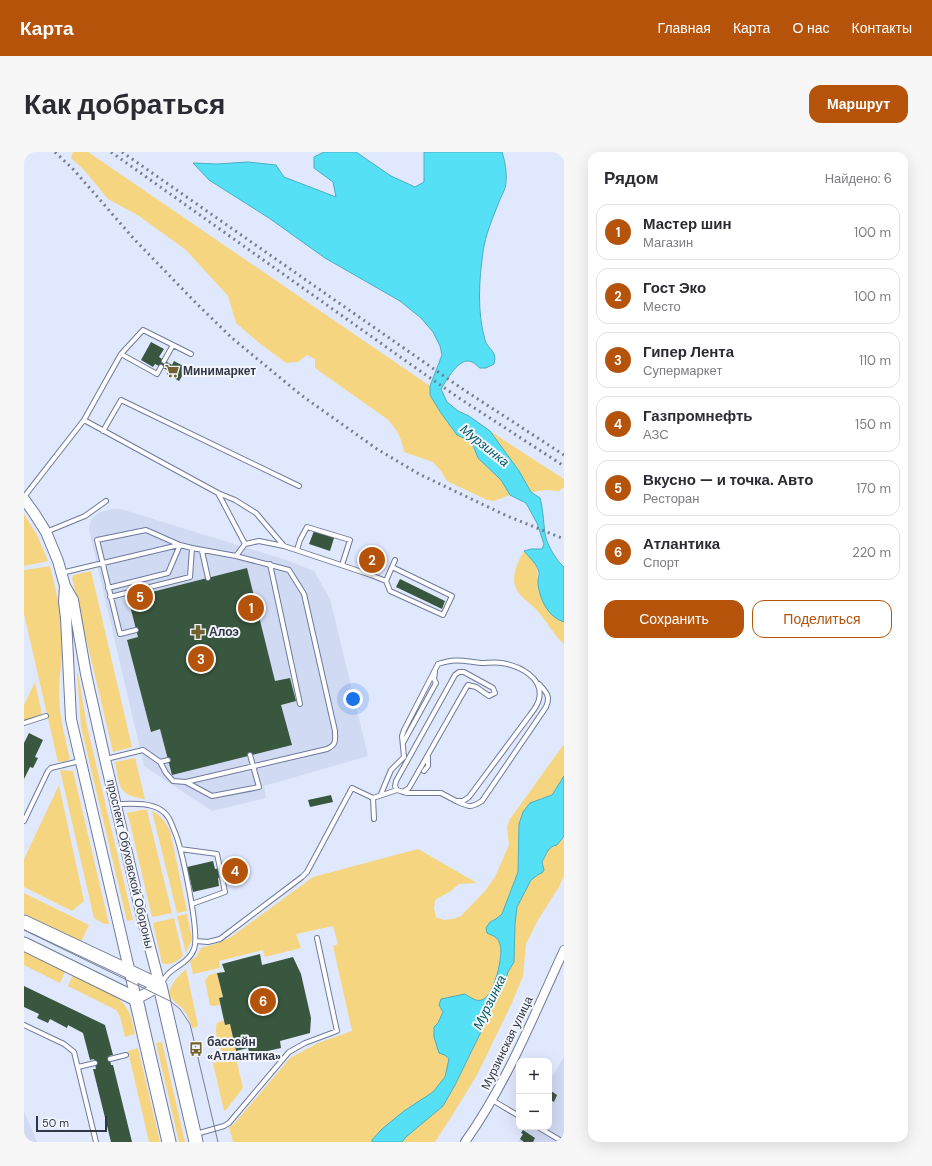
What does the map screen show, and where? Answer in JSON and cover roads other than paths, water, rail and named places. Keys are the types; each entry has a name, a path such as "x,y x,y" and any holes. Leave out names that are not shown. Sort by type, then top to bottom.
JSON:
{"main road":[{"path":"24,922 160,986"},
{"path":"24,944 136,999"},
{"name":"проспект Обуховской Обороны","path":"160,986 195,1138"},
{"name":"проспект Обуховской Обороны","path":"136,999 169,1142"}],"street":[{"name":"проспект Обуховской Обороны","path":"24,498 46,532 65,586 73,600 86,674 105,759 160,986"},
{"name":"проспект Обуховской Обороны","path":"65,586 64,602 71,719 136,999"},
{"name":"Мурзинская улица","path":"468,1141 510,1067 564,950"},
{"path":"136,999 160,986"}],"lane":[{"path":"24,498 84,420 121,354 143,330 191,354"},
{"path":"164,360 173,345"},
{"path":"121,354 157,374 161,367"},
{"path":"103,431 121,400 299,486"},
{"path":"84,420 218,493 235,500 256,514 284,546"},
{"path":"218,493 245,544"},
{"path":"46,532 85,516 106,501"},
{"path":"297,550 300,540 307,527 350,540 342,565"},
{"path":"105,759 143,750 160,762 166,773 173,781 186,782 327,749 333,746 335,742 335,731 304,594 289,570 236,556 202,551 180,545 146,530 97,540 120,634 136,630"},
{"path":"236,556 245,544 259,541 297,550 386,581"},
{"path":"61,573 180,545"},
{"path":"108,588 168,573 180,545"},
{"path":"110,597 190,577 192,548"},
{"path":"202,551 208,578"},
{"path":"392,567 452,596 443,615 390,591 386,581 392,567 395,560"},
{"path":"270,564 300,704"},
{"path":"196,941 208,942 220,938 302,877 307,872 352,788 372,798 397,790 407,793 441,793 469,807 482,801 546,707 549,701 547,692 526,672 514,666 500,663 458,659 438,664 404,730 402,736 404,757 391,770 382,794"},
{"path":"397,790 395,786 396,781 455,675 459,672 464,672 493,688 495,693 489,696 476,687 468,685 409,788 403,792"},
{"path":"456,801 463,801 469,796 530,716 539,701 540,693 538,684"},
{"path":"24,724 46,716"},
{"path":"414,744 412,748 414,749"},
{"path":"424,771 428,766 428,755"},
{"path":"186,782 212,796 259,787 250,756"},
{"path":"160,762 168,760"},
{"path":"24,821 48,771 57,766 80,761"},
{"path":"372,798 374,818"},
{"path":"116,804 149,805 161,810 170,820 180,849 192,904 196,941 194,950 186,960 168,975 160,986"},
{"path":"180,849 217,854 225,892 192,904"},
{"path":"195,1138 229,1123 289,1052 305,1043 337,1031 317,938"},
{"path":"24,1025 64,1044 74,1052 96,1142"},
{"path":"110,1059 126,1055"},
{"path":"78,1067 94,1063"},
{"path":"492,1100 516,1112"},
{"path":"543,1130 563,1142"}],"water":[{"name":"Мурзинка","path":"324,152 356,152 391,176 415,187 424,182 424,152 502,152 506,171 506,185 492,220 484,246 480,285 482,329 486,343 494,353 494,364 486,368 480,368 472,362 463,362 454,370 441,389 447,402 458,411 469,416 490,431 519,471 531,492 540,498 547,541 556,558 564,567 564,622 553,616 543,602 539,590 539,574 537,566 524,551 531,549 542,549 544,544 537,523 526,503 510,495 501,480 478,458 473,445 468,440 457,435 430,395 430,386 442,355 440,346 433,332 421,318 400,301 325,258 269,218 209,180 193,163 217,164 248,162 276,165 284,177 336,197 333,182 314,168 314,157"},
{"name":"Мурзинка","path":"564,776 564,836 557,845 551,847 548,851 542,862 544,870 531,880 517,907 514,962 455,1085 443,1106 402,1142 372,1142 372,1140 382,1129 404,1111 433,1092 445,1077 449,1059 445,1055 439,1053 434,1037 434,1027 438,1023 443,1012 439,1005 441,999 465,994 473,999 482,1000 490,991 497,975 501,957 501,949 498,939 487,933 486,928 490,922 502,914 518,872 519,824 523,812 530,803 552,795"}],"tram line":[{"path":"24,930 170,1001 180,1009 190,1024 218,1142"}],"railway":[{"path":"55,152 74,170 134,239 196,303 232,338 301,395 377,449 419,474 505,515 564,539"},
{"path":"111,152 459,398 564,466"},
{"path":"122,152 464,390 564,455"}],"place":[{"name":"Минимаркет","path":"172,371"},
{"name":"Гост Эко","path":"372,560"},
{"name":"Вкусно — и точка. Авто","path":"140,597"},
{"name":"Мастер шин","path":"251,608"},
{"name":"Алоэ","path":"198,632"},
{"name":"Гипер Лента","path":"201,659"},
{"name":"Газпромнефть","path":"235,871"},
{"name":"Атлантика","path":"263,1001"},
{"name":"бассейн «Атлантика»","path":"196,1049"}]}
